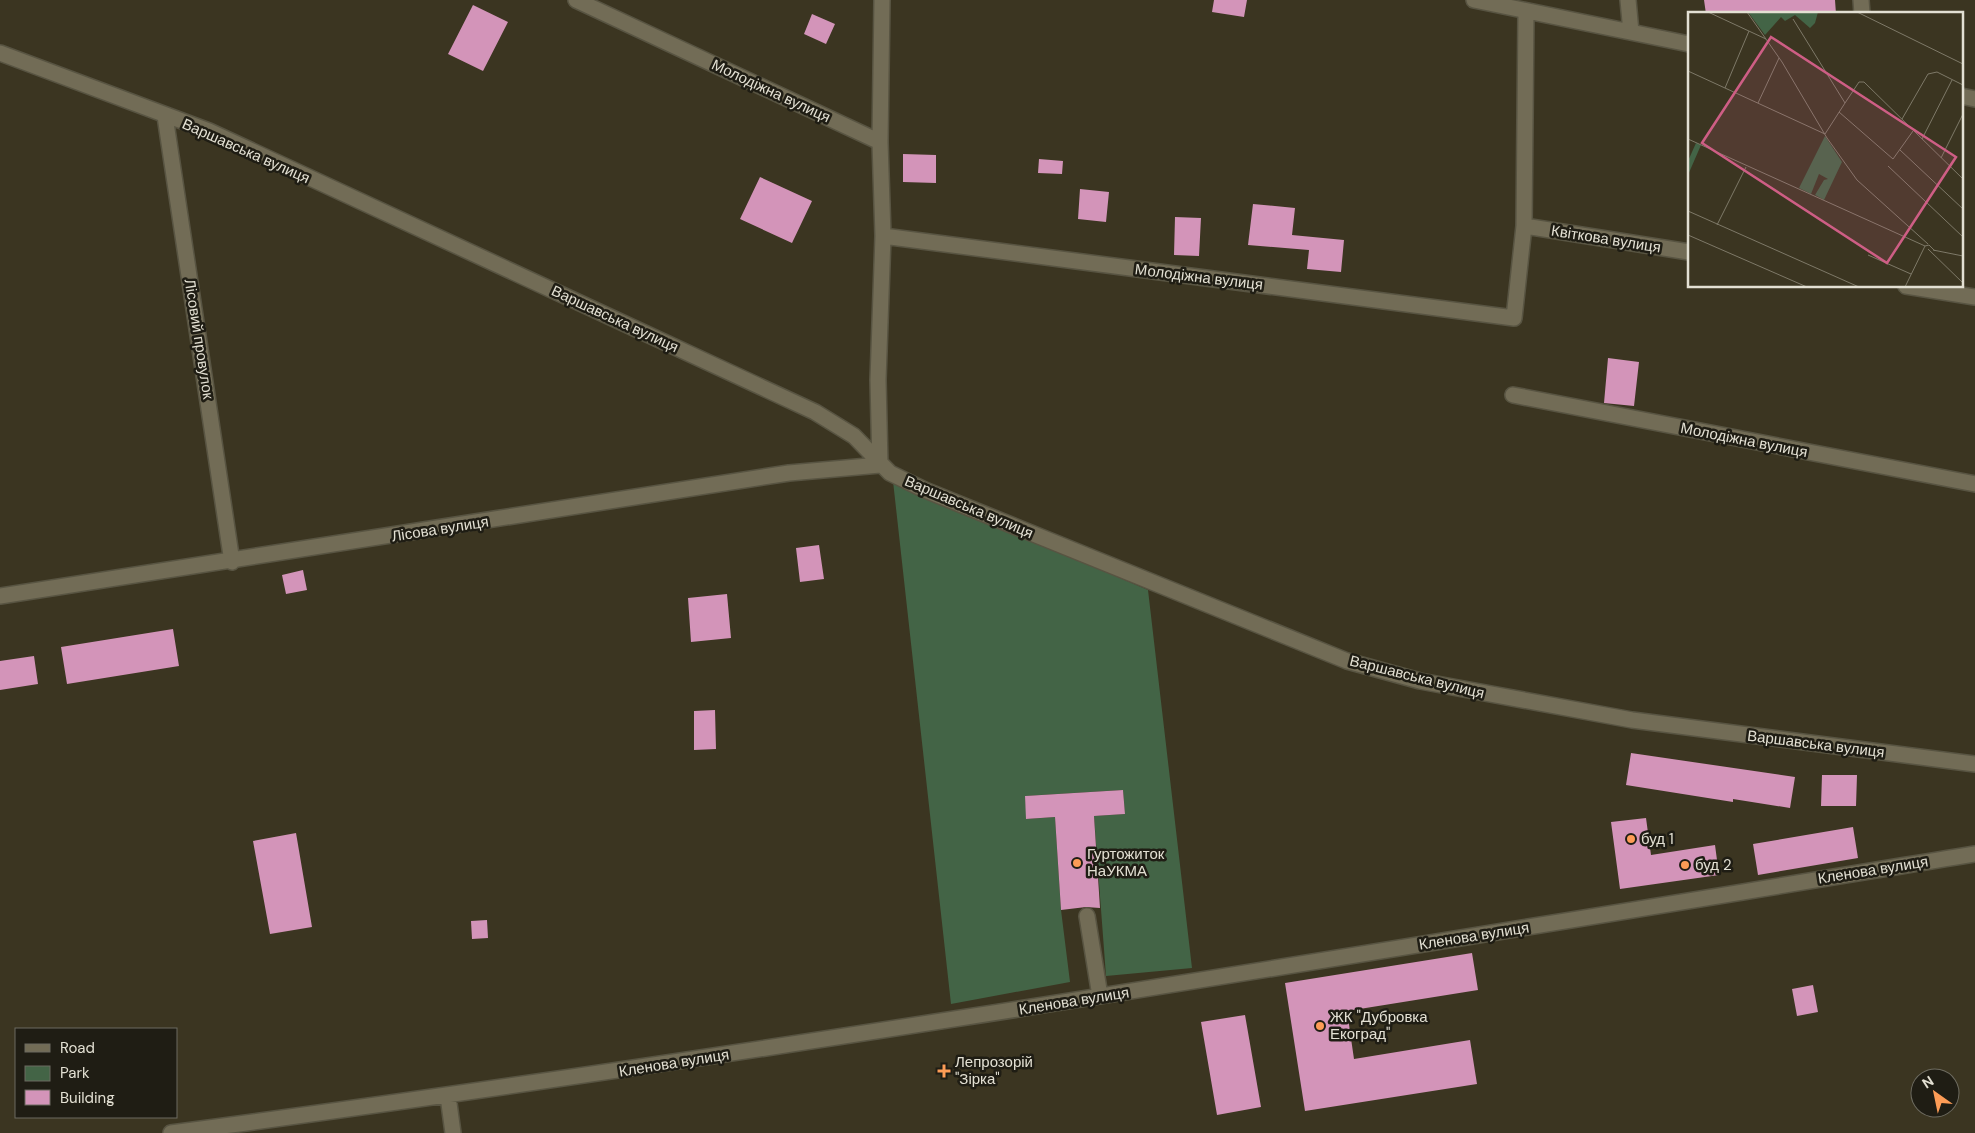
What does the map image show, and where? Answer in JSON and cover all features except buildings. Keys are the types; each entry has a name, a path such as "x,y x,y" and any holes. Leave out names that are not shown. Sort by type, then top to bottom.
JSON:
{"street":[{"name":"Молодіжна вулиця","path":"576,0 880,142"},
{"path":"880,465 878,380 883,236 880,142 882,0"},
{"path":"1474,0 1688,44"},
{"path":"1628,0 1631,32"},
{"path":"1524,226 1526,12"},
{"name":"Варшавська вулиця","path":"0,53 208,131 815,412 854,436 880,465 901,479 924,490 1318,650 1382,672 1494,696 1632,720 1975,764"},
{"path":"1962,96 1975,99"},
{"name":"Лісовий провулок","path":"165,116 232,562"},
{"name":"Молодіжна вулиця","path":"883,236 1514,318 1524,226"},
{"name":"Квіткова вулиця","path":"1524,226 1688,252"},
{"path":"1919,288 1975,297"},
{"name":"Молодіжна вулиця","path":"1513,395 1975,484"},
{"name":"Лісова вулиця","path":"0,596 232,562 789,473 880,465"},
{"name":"Кленова вулиця","path":"170,1133 448,1096 1100,996 1975,854"},
{"path":"1087,916 1100,996"},
{"path":"448,1096 453,1133"}],"green space":[{"path":"893,481 1148,590 1192,968 1106,976 1094,816 1125,814 1123,790 1025,796 1027,819 1055,817 1061,910 1070,982 951,1004"}],"place":[{"name":"буд 1","path":"1631,839"},
{"name":"Гуртожиток НаУКМА","path":"1077,863"},
{"name":"буд 2","path":"1685,865"},
{"name":"ЖК \"Дубровка Екоград\"","path":"1320,1026"},
{"name":"Лепрозорій \"Зірка\"","path":"944,1071"}]}
